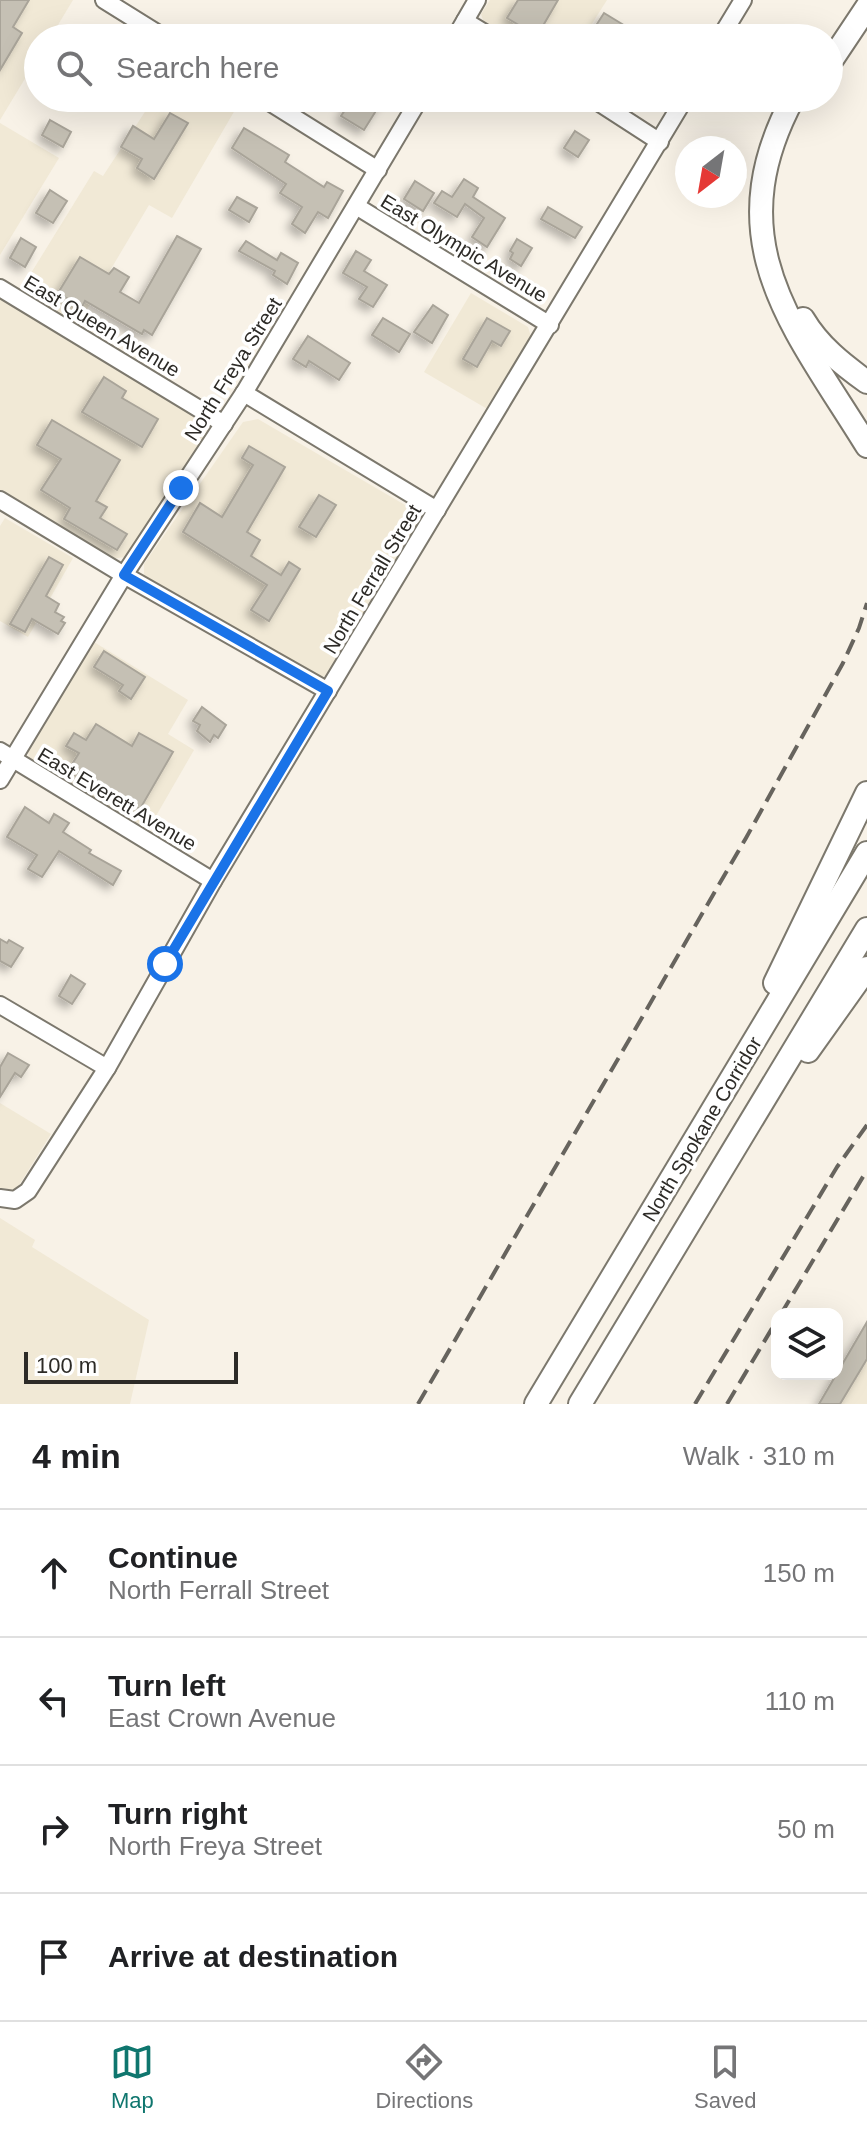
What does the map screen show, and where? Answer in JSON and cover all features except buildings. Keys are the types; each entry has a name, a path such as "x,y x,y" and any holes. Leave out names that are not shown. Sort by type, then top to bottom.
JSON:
{"highway":[{"path":"842,24 858,0"},
{"path":"843,43 867,7"},
{"path":"786,112 773,139 763,176 761,212 766,254 780,300 791,323 863,440"},
{"path":"799,112 780,150 773,181 772,213 777,249 788,291 817,340 833,357 867,382"},
{"path":"694,1143 867,793"},
{"name":"North Spokane Corridor","path":"536,1404 867,853"},
{"name":"North Spokane Corridor","path":"580,1404 867,929"},
{"path":"711,1185 867,968"}],"street":[{"path":"104,0 143,24"},
{"path":"463,24 477,0"},
{"path":"728,24 743,0"},
{"path":"465,21 470,24"},
{"name":"East Olympic Avenue","path":"285,112 378,170"},
{"name":"North Freya Street","path":"0,780 6,755 244,393 412,112"},
{"path":"614,112 660,142"},
{"name":"North Ferrall Street","path":"7,1199 28,1191 107,1068 213,881 677,112"},
{"name":"East Olympic Avenue","path":"356,206 550,325"},
{"name":"East Queen Avenue","path":"0,288 224,424"},
{"path":"244,393 437,510"},
{"path":"0,500 124,575 328,691"},
{"name":"East Everett Avenue","path":"6,755 213,881"},
{"path":"0,1005 107,1068"}],"shaded area":[{"path":"0,0 73,0 58,24 24,24 24,80 0,120"},
{"path":"490,0 607,0 592,24 484,24 481,14"},
{"path":"145,112 234,112 172,218 149,205 77,326 20,291 94,171 103,176"},
{"path":"0,123 59,158 0,255"},
{"path":"471,293 528,327 532,340 489,410 424,372"},
{"path":"0,298 199,420 204,427 207,435 126,557 109,559 0,491"},
{"path":"258,419 417,512 421,532 329,676 314,677 144,577 144,564 243,422"},
{"path":"5,518 73,558 28,637 0,621 0,526"},
{"path":"94,642 188,700 168,734 194,750 145,835 30,763 28,752"},
{"path":"0,1103 51,1134 16,1190 0,1188"},
{"path":"0,1218 35,1240 32,1247 149,1320 130,1404 0,1404"},
{"path":"867,1322 867,1404 818,1404 833,1380 843,1380 843,1364"}],"railway":[{"path":"418,1404 746,838 843,663 867,603"},
{"path":"695,1404 837,1167 867,1125"},
{"path":"785,1308 867,1170"},
{"path":"727,1404 771,1330"}],"route":[{"path":"165,964 328,691 124,575 181,488"}]}
